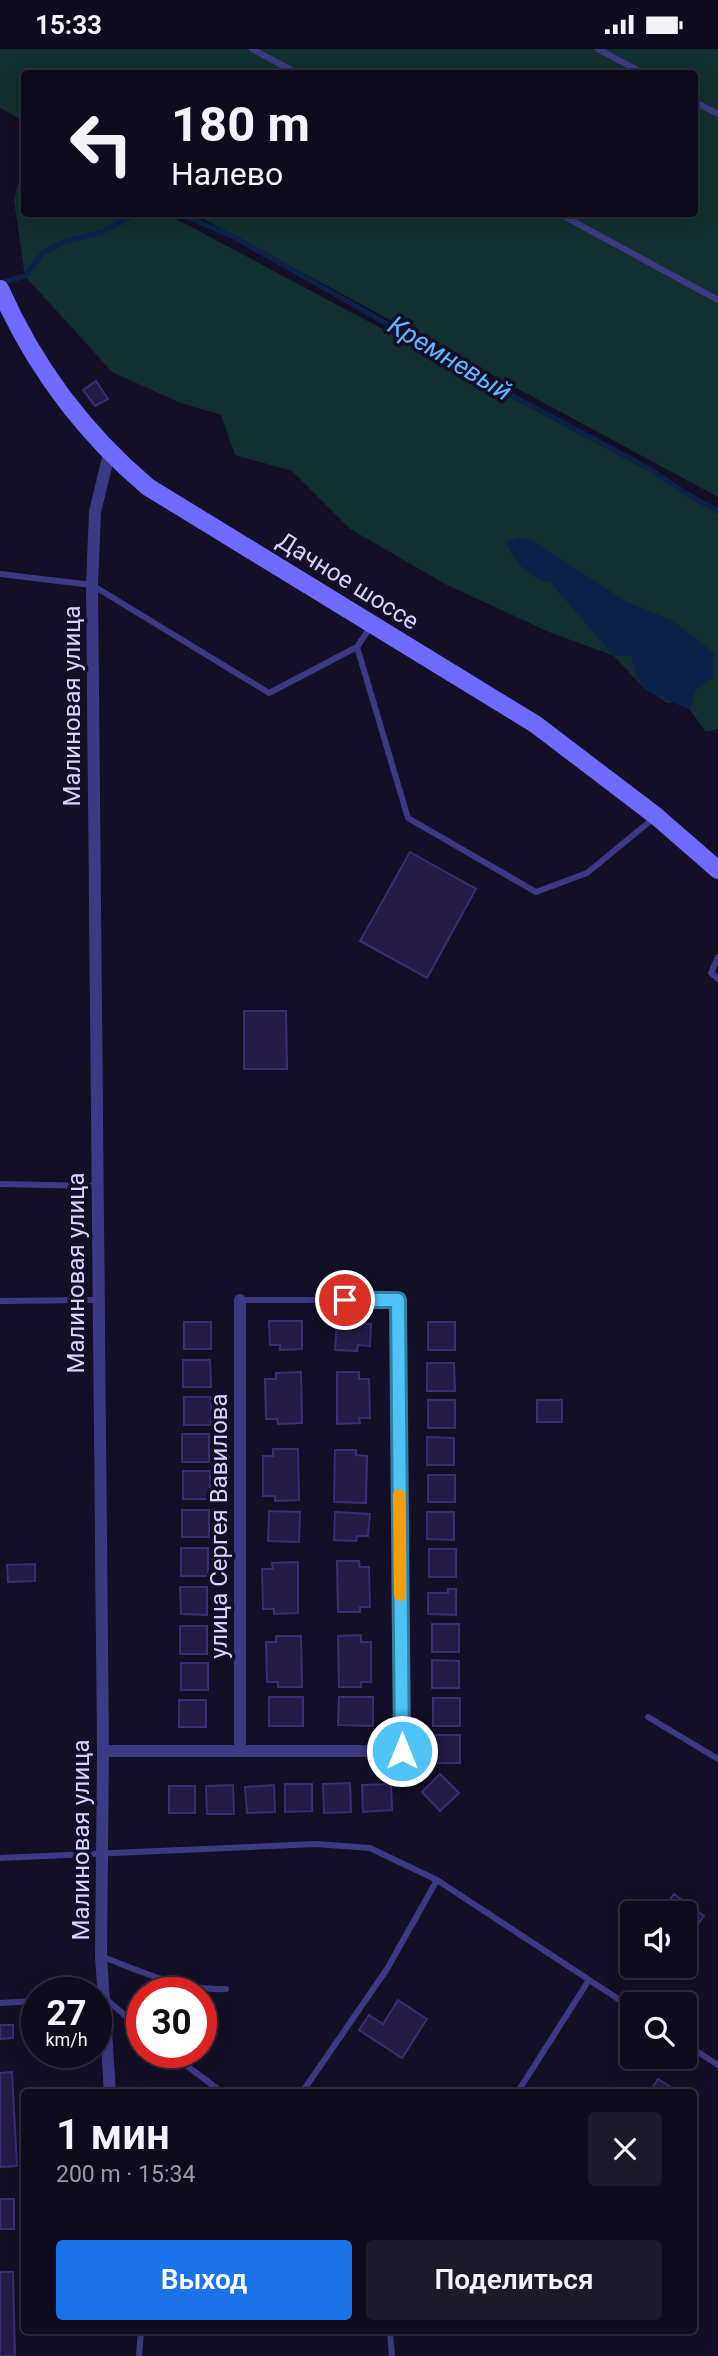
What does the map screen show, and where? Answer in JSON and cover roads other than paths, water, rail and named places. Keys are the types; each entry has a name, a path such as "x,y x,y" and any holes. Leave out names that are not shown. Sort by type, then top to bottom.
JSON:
{"main road":[{"name":"Дачное шоссе","path":"3,296 56,390 109,454 148,487 535,724 656,816 718,870"}],"street":[{"name":"Малиновая улица","path":"101,1977 103,1751 96,1300 92,585 95,512 109,454"},
{"name":"улица Сергея Вавилова","path":"240,1300 240,1751"},
{"path":"103,1751 402,1751 398,1300"},
{"name":"Малиновая улица","path":"108,2068 110,2089"}],"lane":[{"path":"251,49 291,70"},
{"path":"598,49 637,70"},
{"path":"698,104 718,114"},
{"path":"565,217 718,300"},
{"path":"0,573 92,585 270,693 357,647 372,624"},
{"path":"357,647 408,818 536,892 587,873 656,816"},
{"path":"718,957 711,973 718,979"},
{"path":"0,1184 96,1185"},
{"path":"0,1301 96,1300"},
{"path":"240,1300 398,1300"},
{"path":"648,1717 718,1759"},
{"path":"0,1858 316,1844 370,1848 437,1880 620,2000"},
{"path":"304,2089 387,1969 437,1880"},
{"path":"101,1956 150,1976 201,1990 226,1989"},
{"path":"520,2089 589,1980"},
{"path":"0,2003 21,2002"},
{"path":"112,2007 126,2018"},
{"path":"697,2051 718,2065"},
{"path":"190,2068 218,2089"},
{"path":"139,2356 141,2334"},
{"path":"390,2334 392,2356"}],"water":[{"path":"520,537 533,541 627,602 673,621 714,653 713,677 695,691 690,710 645,689 637,678 631,656 614,656 551,583 523,568 506,542"}],"waterway":[{"name":"Кремневый","path":"1,283 25,276 43,253 63,242 102,232 130,217"},
{"name":"Кремневый","path":"187,217 232,236 391,326 436,347 472,374 650,469 718,511"}]}
